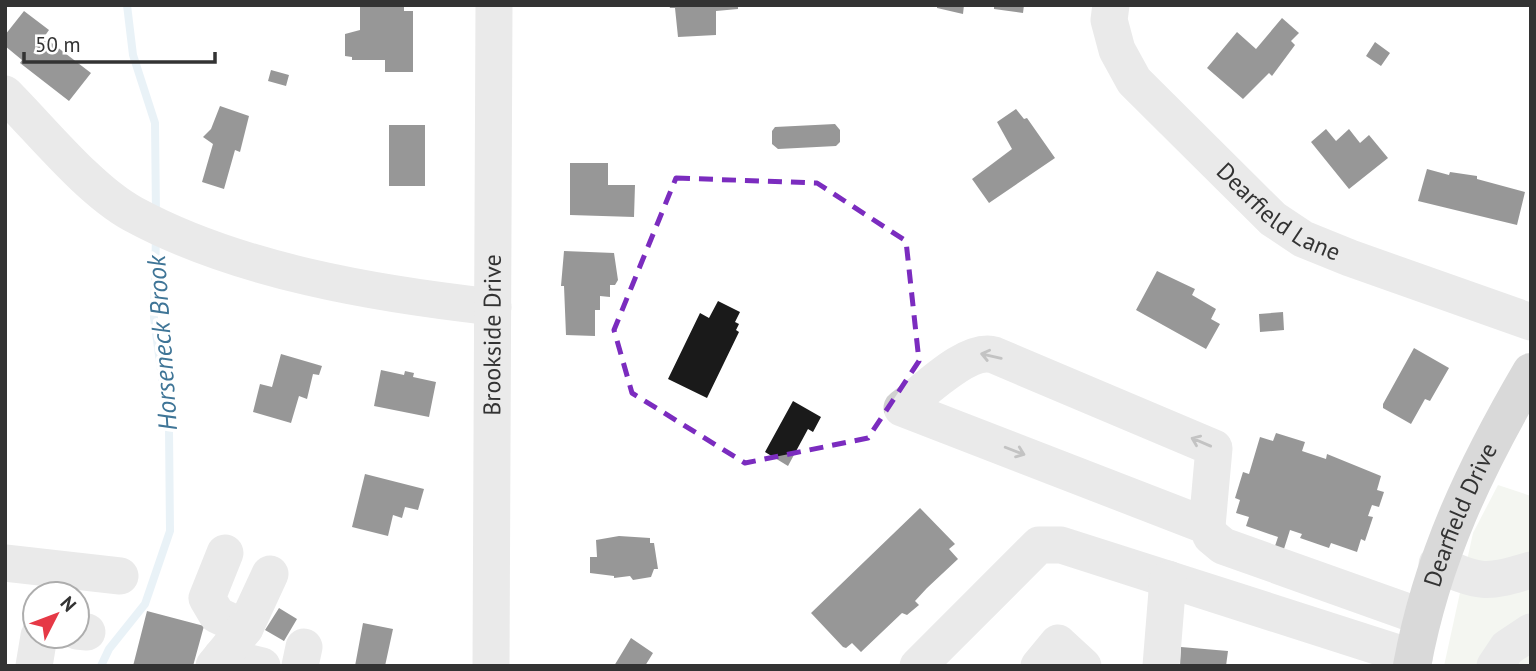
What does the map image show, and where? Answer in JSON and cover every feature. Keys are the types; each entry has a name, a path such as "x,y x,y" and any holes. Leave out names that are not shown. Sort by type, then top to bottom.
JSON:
{"main road":[{"name":"Dearfield Drive","path":"1413,662 1437,564 1484,453 1531,372"}],"street":[{"name":"Brookside Drive","path":"491,666 494,5"},
{"name":"Dearfield Lane","path":"1111,5 1109,20 1117,50 1134,81 1273,219 1304,239 1350,258 1531,322"},
{"path":"5,93 87,177 137,216 230,253 326,281 396,296 493,307"},
{"path":"1207,526 902,408 969,357 986,353 994,355 1214,447 1207,526 1211,536 1223,546 1422,617"},
{"path":"918,666 1039,545 1061,545 1413,662"},
{"path":"225,553 207,598 217,615 245,628"},
{"path":"5,563 47,580"},
{"path":"1437,564 1474,580 1492,582 1531,570"},
{"path":"218,661 245,628 270,573"},
{"path":"63,580 120,576"},
{"path":"1161,666 1168,579"},
{"path":"1494,666 1507,648 1531,632"},
{"path":"1039,666 1058,643 1083,666"},
{"path":"218,661 262,666"}],"highlighted area":[{"path":"676,178 817,183 906,241 919,361 868,438 745,463 632,393 614,330"}],"shaded area":[{"path":"1498,485 1531,496 1531,666 1444,666 1473,533"}],"building":[{"path":"669,5 738,5 738,9 716,11 716,35 678,37 675,8 670,8"},
{"path":"937,5 964,5 963,14 937,8"},
{"path":"994,5 1024,5 1023,13 994,9"},
{"path":"360,6 404,7 404,11 413,11 413,72 385,72 385,60 352,60 352,57 345,56 345,34 360,30"},
{"path":"24,11 49,30 44,37 91,73 69,101 20,63 22,60 5,46 5,35"},
{"path":"1282,18 1299,33 1291,41 1295,45 1272,76 1269,73 1243,99 1207,68 1237,32 1256,49"},
{"path":"1375,42 1390,53 1381,66 1366,56"},
{"path":"271,70 289,75 286,86 268,81"},
{"path":"220,106 249,116 240,152 235,150 224,189 202,182 213,144 203,137 211,129"},
{"path":"1016,109 1024,119 1027,118 1055,158 989,203 972,179 1012,149 997,122"},
{"path":"835,124 840,130 840,142 836,146 778,149 772,144 772,131 775,127"},
{"path":"389,125 425,125 425,186 389,186"},
{"path":"1326,129 1336,141 1349,129 1360,143 1369,135 1388,158 1349,189 1311,142"},
{"path":"570,163 608,163 608,185 635,185 634,217 570,215"},
{"path":"1427,169 1449,175 1450,172 1477,176 1477,179 1525,192 1517,225 1418,201"},
{"path":"564,251 614,253 618,280 615,285 610,285 610,297 600,296 600,310 595,310 595,336 566,335 564,286 561,286"},
{"path":"1157,271 1195,289 1192,295 1216,309 1211,319 1220,324 1206,349 1136,310"},
{"path":"718,301 740,312 735,322 739,324 736,330 739,332 707,398 668,379 700,313 709,318"},
{"path":"1283,312 1284,330 1260,332 1259,314"},
{"path":"1414,348 1449,368 1430,401 1425,399 1411,424 1383,408 1383,404"},
{"path":"281,354 322,366 319,375 313,374 307,399 299,396 291,423 253,412 260,384 272,387"},
{"path":"381,370 404,375 405,371 414,373 413,377 436,382 429,417 374,406"},
{"path":"793,401 821,417 813,432 808,429 788,466 765,452"},
{"path":"1276,433 1305,442 1302,451 1326,459 1327,454 1381,476 1377,490 1384,492 1379,507 1372,505 1368,516 1373,517 1365,541 1361,539 1357,552 1331,543 1329,548 1300,538 1302,534 1290,530 1283,552 1274,549 1278,537 1246,526 1249,517 1236,513 1240,500 1235,498 1243,472 1249,474 1260,437 1273,441"},
{"path":"365,474 424,489 418,510 405,507 402,518 393,515 388,536 352,527"},
{"path":"920,508 955,544 949,549 958,559 915,601 919,605 907,615 902,613 861,652 852,643 846,648 843,647 811,613"},
{"path":"619,536 650,538 650,543 654,543 658,569 654,569 651,577 633,580 630,576 614,578 590,573 590,557 597,557 596,540"},
{"path":"279,608 297,619 284,641 265,630"},
{"path":"147,611 204,626 193,666 133,666"},
{"path":"363,623 393,629 385,666 355,666"},
{"path":"631,638 653,653 645,666 614,666"},
{"path":"1181,647 1228,651 1226,666 1180,666"}],"waterway":[{"name":"Horseneck Brook","path":"127,5 133,55 155,123 156,215"},
{"name":"Horseneck Brook","path":"101,666 109,649 145,604 170,531 169,430 154,318 156,235"}]}
